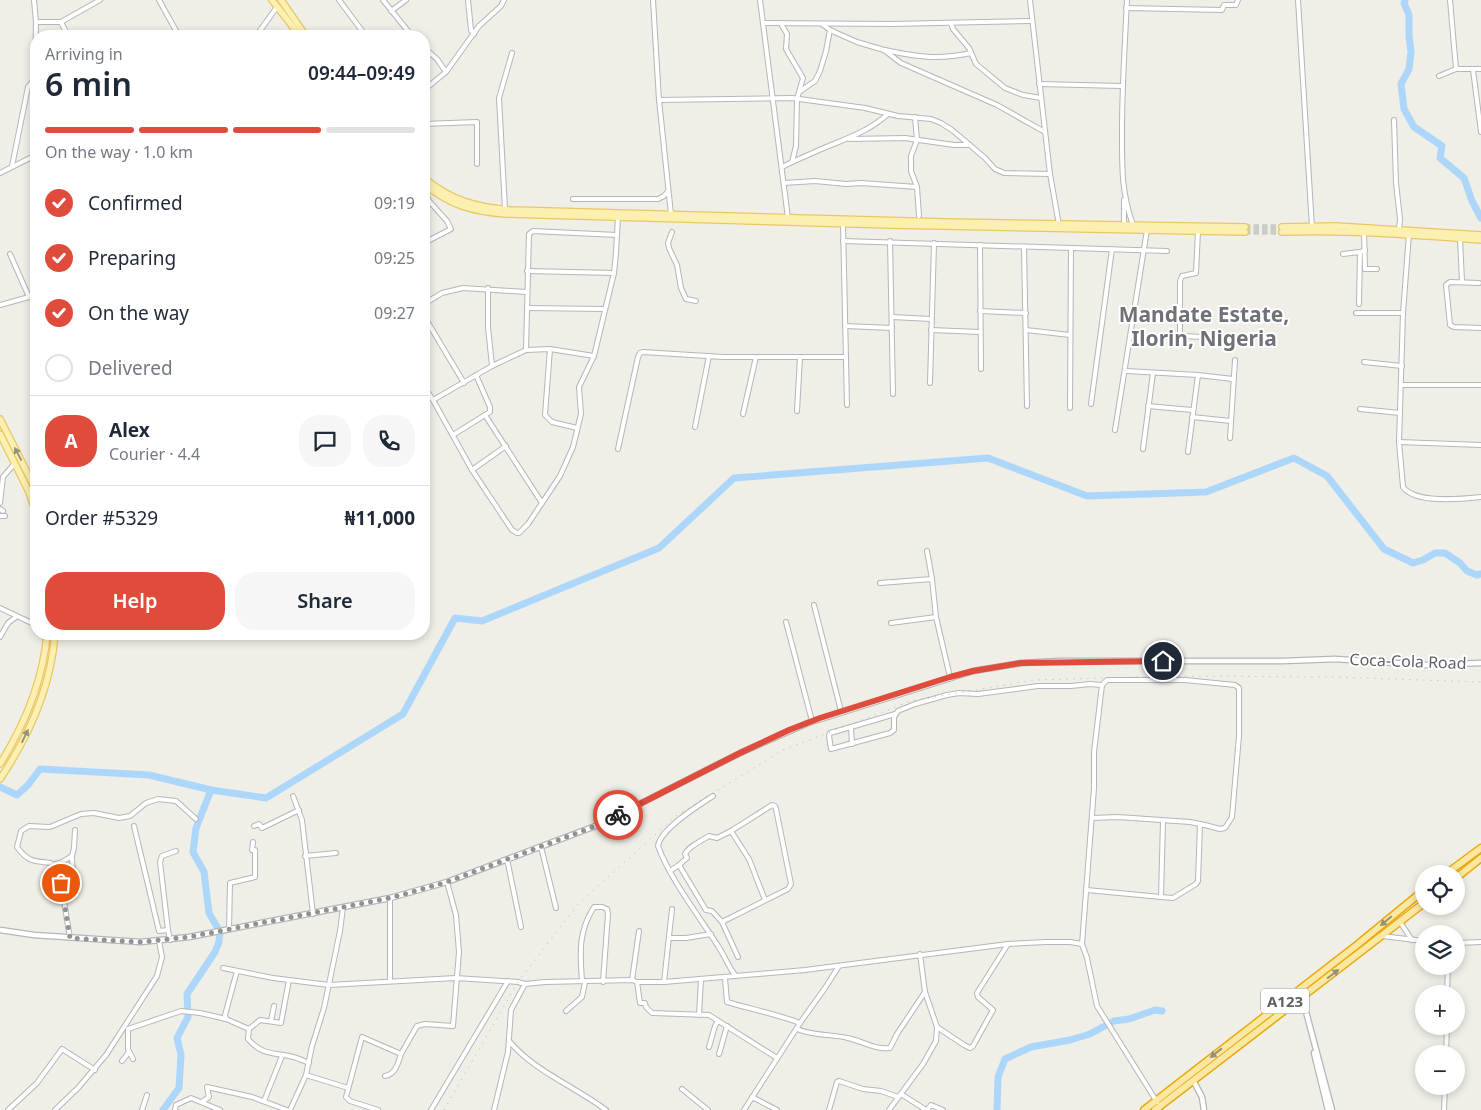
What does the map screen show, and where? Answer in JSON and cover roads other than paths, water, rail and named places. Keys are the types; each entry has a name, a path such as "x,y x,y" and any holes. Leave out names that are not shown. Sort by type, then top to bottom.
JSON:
{"highway":[{"path":"1458,865 1481,848"},
{"path":"1465,871 1481,858"},
{"name":"A123","path":"1157,1105 1415,897"},
{"name":"A123","path":"1144,1110 1157,1105 1193,1080 1415,910"}],"main road":[{"path":"272,0 295,30"},
{"path":"281,0 302,30"},
{"path":"430,182 460,201 484,208 505,210 843,224 1006,228 1059,225"},
{"path":"430,188 460,206 506,214 788,218 1124,227 1147,230 1245,230 1133,225 1124,227"},
{"path":"1312,229 1335,226 1481,235"},
{"path":"1282,229 1408,234 1481,240"},
{"path":"0,419 30,478"},
{"path":"0,434 30,499"},
{"path":"0,764 18,734 34,694 44,658 46,640"},
{"path":"0,778 13,760 26,735 42,695 55,640"}],"street":[{"path":"34,0 36,30"},
{"path":"36,22 61,22 100,0"},
{"path":"159,0 176,30"},
{"path":"339,0 362,30"},
{"path":"383,0 407,30"},
{"path":"391,11 406,0"},
{"path":"468,0 471,30 474,34"},
{"path":"430,85 446,72 479,26 501,6 504,0"},
{"path":"653,0 654,40 671,217"},
{"path":"760,0 788,218"},
{"path":"1030,0 1050,174 1059,225"},
{"path":"1124,227 1122,86 1127,0"},
{"path":"1126,8 1222,10 1224,5 1236,5 1238,0"},
{"path":"1298,0 1312,229"},
{"path":"1450,0 1456,69"},
{"path":"260,30 277,7"},
{"path":"764,23 1032,21"},
{"path":"61,22 65,30"},
{"path":"950,23 971,53 976,64 1004,88 1023,95 1041,98"},
{"path":"780,24 787,34 786,49 803,78 797,99 796,146 792,162"},
{"path":"822,24 830,30 857,42 923,58 952,57 971,53"},
{"path":"799,93 815,81 820,71 830,30"},
{"path":"884,50 901,63 997,106 1045,132"},
{"path":"430,53 437,59 446,72"},
{"path":"505,210 499,103 512,53"},
{"path":"1439,76 1456,69 1481,69"},
{"path":"1473,70 1481,132"},
{"path":"1040,84 1122,86"},
{"path":"12,166 30,85"},
{"path":"659,100 797,99 915,117 941,123 970,145 995,169 1004,173 1050,174"},
{"path":"782,167 849,139 876,125 888,114"},
{"path":"915,117 916,140 911,156 911,171 917,187 919,216"},
{"path":"1394,120 1399,229"},
{"path":"430,124 477,122 477,164"},
{"path":"849,139 905,138 954,145 970,145"},
{"path":"0,173 30,158"},
{"path":"784,183 815,181 917,187"},
{"path":"573,199 658,199 668,191"},
{"path":"1124,198 1133,225"},
{"path":"430,202 447,221 451,229 430,240"},
{"path":"430,396 472,470 516,534 519,533 528,524 565,468 580,414 579,387 594,356 614,273 618,217"},
{"path":"843,224 847,405"},
{"path":"1115,430 1126,371 1147,230"},
{"path":"1198,231 1196,273 1182,276 1180,281 1181,311 1179,330 1180,334 1184,336 1221,338"},
{"path":"526,350 526,292 530,232 617,235"},
{"path":"672,232 668,243 677,265 681,288 686,299 696,300"},
{"path":"1364,232 1366,250 1365,269"},
{"path":"1408,234 1403,313 1399,442 1403,488 1406,492 1425,498 1456,500 1481,497"},
{"path":"1460,238 1462,282"},
{"path":"843,240 1167,252"},
{"path":"890,241 893,394"},
{"path":"930,383 934,243"},
{"path":"980,245 981,369"},
{"path":"1024,247 1027,406"},
{"path":"1070,408 1071,248"},
{"path":"1091,404 1112,249"},
{"path":"1343,254 1366,250"},
{"path":"1360,252 1360,304"},
{"path":"0,305 29,297 10,254"},
{"path":"1360,268 1377,269"},
{"path":"527,271 614,273"},
{"path":"1479,283 1450,282 1446,285 1450,325 1454,327 1481,328"},
{"path":"430,300 442,293 463,288 488,288 526,292"},
{"path":"488,288 488,327 492,366"},
{"path":"527,308 605,309"},
{"path":"980,311 1026,313"},
{"path":"1356,313 1403,313"},
{"path":"892,317 931,320"},
{"path":"430,326 464,383"},
{"path":"845,326 892,328"},
{"path":"931,330 980,332"},
{"path":"1026,330 1070,335"},
{"path":"433,400 492,366 526,350 550,349 594,356"},
{"path":"550,349 545,415 552,422 577,428"},
{"path":"618,449 640,353 756,357 846,357"},
{"path":"695,427 709,356"},
{"path":"743,414 756,357"},
{"path":"797,412 800,357"},
{"path":"1230,438 1234,360"},
{"path":"1364,362 1402,366"},
{"path":"1126,371 1233,379"},
{"path":"1142,448 1153,373"},
{"path":"453,435 490,412 490,407 476,375"},
{"path":"1188,452 1198,375"},
{"path":"1401,385 1481,385"},
{"path":"1148,406 1192,410"},
{"path":"1360,409 1400,413"},
{"path":"485,415 542,503"},
{"path":"1192,417 1230,421"},
{"path":"1399,442 1481,445"},
{"path":"472,470 506,446"},
{"path":"0,503 1,479 15,463"},
{"path":"927,551 936,617 950,677"},
{"path":"880,584 932,579"},
{"path":"814,605 841,711"},
{"path":"0,608 30,623"},
{"path":"0,637 8,623 16,617"},
{"path":"891,623 936,617"},
{"path":"786,622 812,721"},
{"name":"Coca-Cola Road","path":"226,930 390,898 447,882 598,825 747,750 812,721 973,671 1021,663 1274,662 1335,659 1427,665 1481,663"},
{"path":"1160,680 1162,678 1163,661"},
{"path":"1092,818 1118,817 1200,824 1220,830 1225,828 1232,818 1239,736 1239,688 1235,685 1185,680 1107,680 1102,685 1094,752 1094,788 1082,944 1087,958 1097,1006 1157,1105"},
{"path":"898,712 894,717 892,732 831,749 829,736 830,733 836,730 851,728 894,714 898,712 915,704 959,693 978,694 1054,685 1102,685"},
{"path":"851,728 852,744"},
{"path":"293,796 302,820 313,914"},
{"path":"713,796 687,812 660,839 658,846 670,871 736,976"},
{"path":"72,856 52,865 25,858 17,847 21,831 29,826 50,827 75,817 94,813 120,818 130,816 146,803 158,799 176,801 196,819"},
{"path":"670,871 687,858 685,854 687,851 704,839 709,836 717,838 769,806 775,806 791,884 788,889 722,922"},
{"path":"254,826 259,824 262,828 299,810"},
{"path":"1161,897 1163,821"},
{"path":"1087,890 1173,898 1198,881 1200,824"},
{"path":"134,826 159,931 168,930"},
{"path":"65,901 73,896 72,856 75,830"},
{"path":"731,831 749,859 765,900"},
{"path":"0,930 34,935 141,942 170,940 226,930 230,883 255,877 255,850 252,850 253,842"},
{"path":"541,847 556,908"},
{"path":"170,940 160,862 162,856 176,851"},
{"path":"305,856 336,853"},
{"path":"507,859 520,927"},
{"path":"52,865 61,883 70,938"},
{"path":"679,865 706,910 712,910 722,922 738,957"},
{"path":"385,1076 391,1075 394,1072 416,1026 425,1024 453,1026 459,962 458,929 447,882"},
{"path":"390,898 390,981"},
{"path":"202,1102 209,1097 208,1087 264,1101 289,1110 306,1075 312,1046 324,1008 343,907"},
{"path":"566,1011 582,997 581,949 584,922 594,907 607,909 608,914 603,982"},
{"path":"664,982 672,909"},
{"path":"1400,922 1412,940"},
{"path":"632,980 639,931"},
{"path":"669,938 692,938 711,934"},
{"path":"1382,936 1415,940"},
{"path":"56,1110 94,1070 126,1028 157,976 162,958 159,941"},
{"path":"1465,942 1481,941"},
{"path":"223,968 329,985 456,978 508,981 524,984 632,980 637,982 664,982 725,978 839,966 854,962 1008,944 1070,942 1082,944"},
{"path":"937,1027 964,1045 970,1048 973,1046 992,1010 978,997 977,993 1008,944"},
{"path":"889,1110 923,1064 936,1041 937,1027 925,992 920,954"},
{"path":"744,1110 839,966"},
{"path":"226,1019 225,1015 237,971"},
{"path":"725,978 727,1002 800,1023"},
{"path":"699,1015 701,979"},
{"path":"289,980 282,1020 279,1023 260,1020 249,1028 248,1039 256,1048 263,1051 294,1057 309,1063"},
{"path":"431,1110 508,981"},
{"path":"637,982 640,1003 645,1003 652,1013 709,1015 777,1058"},
{"path":"494,1110 508,1052 510,1010 524,984"},
{"path":"796,1029 807,1033 847,1037 882,1049 890,1048 900,1028 925,992"},
{"path":"1303,995 1305,1010 1332,1110"},
{"path":"1296,1001 1304,1013 1328,1110"},
{"path":"271,1021 274,1006"},
{"path":"126,1028 181,1011 226,1019 249,1028"},
{"path":"709,1047 714,1026 718,1021"},
{"path":"719,1054 727,1026"},
{"path":"126,1028 129,1052 133,1059"},
{"path":"378,1110 350,1101 346,1097 362,1037 401,1054"},
{"path":"509,1041 528,1060 606,1110"},
{"path":"8,1110 37,1083 62,1049 94,1070"},
{"path":"508,1052 516,1050"},
{"path":"122,1061 129,1052"},
{"path":"264,1101 282,1056"},
{"path":"306,1075 348,1088"},
{"path":"829,1110 839,1080 863,1089 881,1090 899,1095 926,1110 930,1105 942,1110"},
{"path":"1193,1080 1202,1097 1204,1110"},
{"path":"682,1089 708,1110"},
{"path":"142,1110 146,1095"},
{"path":"1444,1110 1445,1095"},
{"path":"752,1097 777,1110"},
{"path":"175,1110 176,1105 187,1098 220,1110"}],"waterway":[{"path":"1405,0 1404,3 1409,15 1411,52 1409,69 1401,84 1404,109 1414,127 1442,146 1440,158 1464,178 1472,201 1481,218"},
{"path":"0,787 17,795 28,785 40,769 149,775 211,790 266,798 403,714 455,618 482,621 659,548 734,478 988,458 1087,496 1206,492 1294,458 1327,476 1384,549 1413,563 1435,553 1445,553 1460,563 1467,571 1477,575 1481,574"},
{"path":"163,1110 179,1088 181,1055 177,1038 188,1017 187,994 215,952 219,942 220,932 209,913 204,872 193,852 196,828 211,790"},
{"path":"997,1110 998,1077 1005,1059 1031,1047 1070,1040 1090,1034 1114,1021 1129,1019 1155,1010 1162,1011"}],"tunnel":[{"path":"1245,227 1282,227"},
{"path":"1245,232 1282,232"}],"railway":[{"path":"444,1110 518,982 579,903 676,816 783,750 911,701 1034,680 1168,676 1335,677 1481,682"}],"district":[{"name":"Mandate Estate, Ilorin, Nigeria","path":"1204,326"}]}
